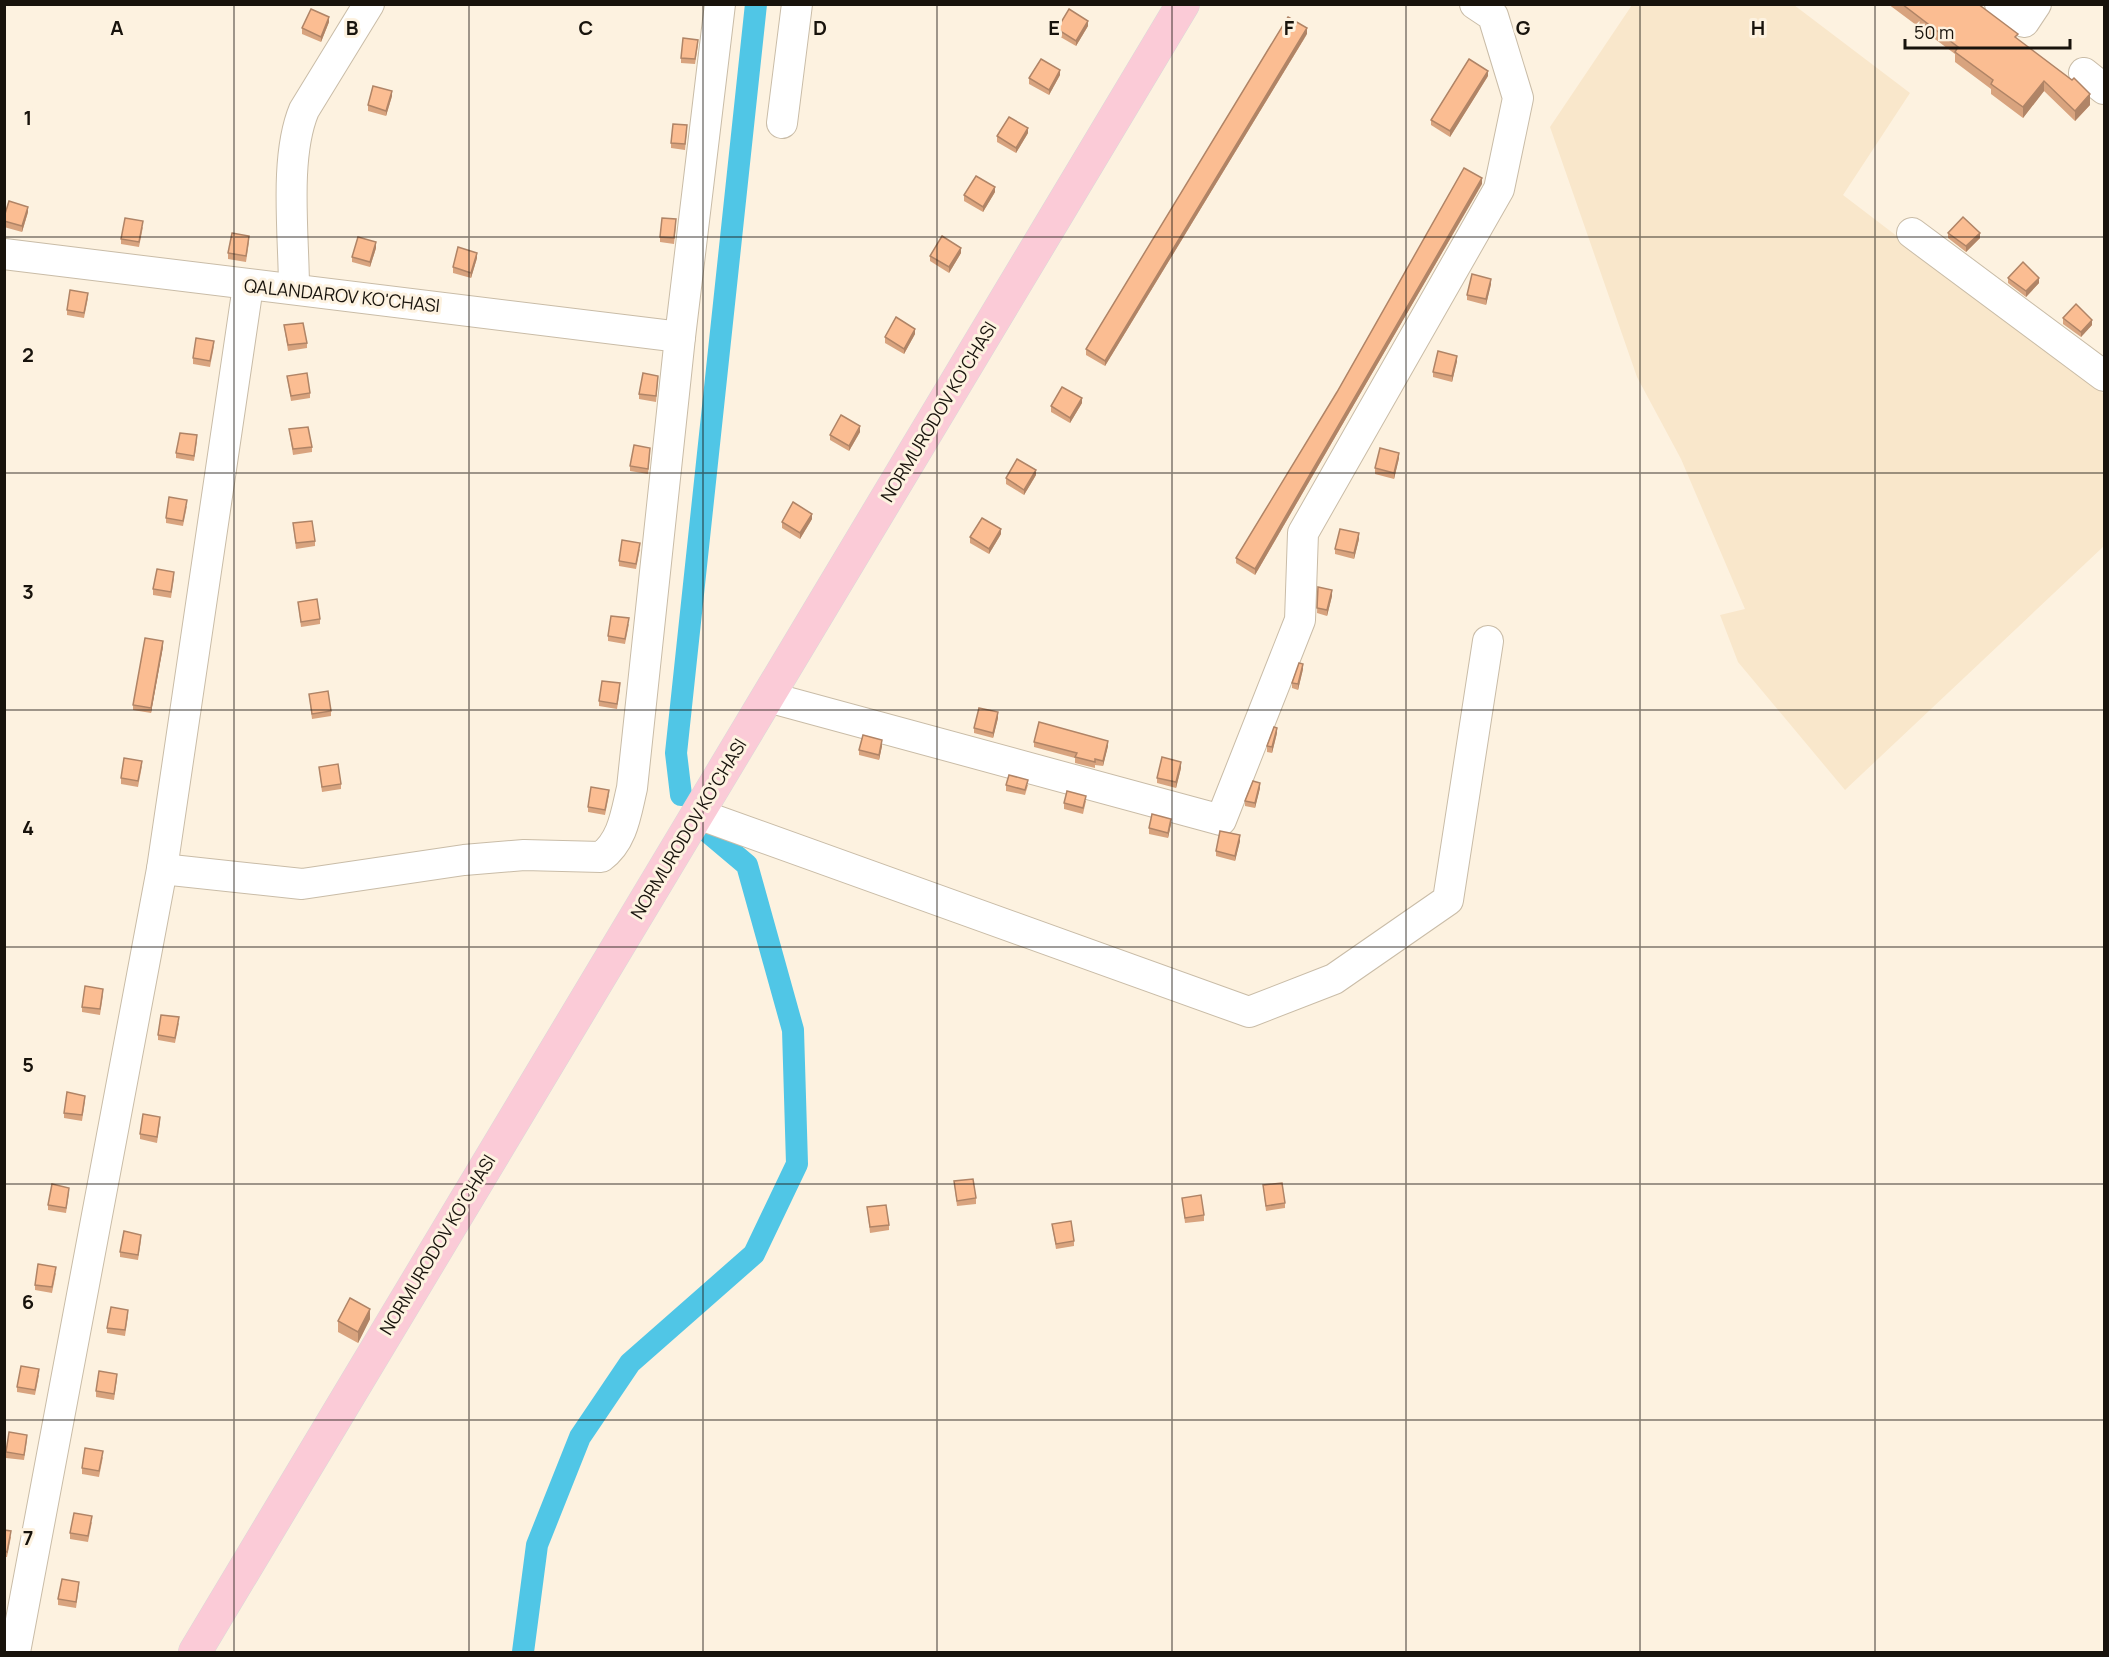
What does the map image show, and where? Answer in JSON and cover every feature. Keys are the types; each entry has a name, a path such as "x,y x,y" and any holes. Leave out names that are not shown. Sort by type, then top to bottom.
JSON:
{"main road":[{"name":"NORMURODOV KO'CHASI","path":"195,1653 1183,4"}],"street":[{"path":"294,289 293,154 296,128 304,110 369,4"},
{"path":"162,869 302,884 464,860 524,855 601,857 608,852 622,830 632,788 680,337 720,4"},
{"path":"782,123 797,4"},
{"path":"768,697 1221,820 1300,620 1303,533 1499,189 1518,98 1493,16 1475,4"},
{"path":"2000,4 2024,22 2036,4"},
{"path":"1912,233 2104,376"},
{"name":"QALANDAROV KO'CHASI","path":"4,254 248,286 294,289 680,337"},
{"path":"15,1653 162,869 248,286"},
{"path":"698,814 1249,1012 1334,979 1448,900 1488,641"}],"shaded area":[{"path":"1632,5 1794,5 1910,93 1843,195 2104,394 2104,546 1845,790 1738,662 1720,615 1745,609 1681,459 1637,377 1550,127"}],"building":[{"path":"1902,4 1978,4 2018,34 2015,37 2072,80 2074,78 2090,94 2075,111 2044,81 2023,107 1991,84 1993,80 1955,52 1958,47"},
{"path":"311,9 329,17 321,37 302,28"},
{"path":"1069,9 1088,21 1076,41 1057,29"},
{"path":"1288,17 1307,28 1105,361 1086,349"},
{"path":"683,38 698,40 695,59 681,58"},
{"path":"1041,59 1060,70 1049,90 1029,78"},
{"path":"1469,59 1488,71 1450,131 1431,120"},
{"path":"373,86 392,91 386,111 368,105"},
{"path":"1009,117 1028,128 1016,148 997,136"},
{"path":"673,124 687,125 685,144 671,143"},
{"path":"1464,168 1482,178 1255,569 1236,558 1337,392"},
{"path":"976,176 995,187 983,207 964,195"},
{"path":"9,201 28,207 22,226 4,221"},
{"path":"1963,217 1980,233 1966,246 1948,233"},
{"path":"125,218 143,221 139,242 121,239"},
{"path":"662,218 676,219 674,238 660,237"},
{"path":"232,233 249,236 246,256 228,253"},
{"path":"942,236 961,248 949,267 930,256"},
{"path":"358,237 376,242 370,262 352,257"},
{"path":"458,247 477,253 471,273 453,267"},
{"path":"2023,262 2039,278 2026,291 2008,278"},
{"path":"1472,274 1491,279 1486,299 1467,295"},
{"path":"70,290 88,293 84,313 67,310"},
{"path":"2076,304 2092,320 2081,332 2063,318"},
{"path":"896,317 915,329 904,349 885,337"},
{"path":"303,323 307,343 288,345 284,325"},
{"path":"196,338 214,341 210,361 193,358"},
{"path":"1438,351 1457,356 1452,376 1433,372"},
{"path":"307,373 310,393 291,396 287,376"},
{"path":"643,373 658,376 656,396 639,394"},
{"path":"1062,387 1082,398 1070,418 1051,406"},
{"path":"841,415 860,426 849,446 830,435"},
{"path":"308,427 312,447 293,449 289,429"},
{"path":"180,433 197,435 194,456 176,453"},
{"path":"634,445 650,448 648,469 630,466"},
{"path":"1380,448 1399,453 1394,473 1375,468"},
{"path":"1017,459 1036,470 1024,490 1006,478"},
{"path":"169,497 187,500 183,521 166,518"},
{"path":"793,502 812,514 800,533 782,522"},
{"path":"982,518 1001,529 989,549 970,537"},
{"path":"312,521 315,541 296,543 293,523"},
{"path":"1340,529 1359,533 1354,553 1335,549"},
{"path":"622,540 640,543 636,564 619,561"},
{"path":"157,569 174,572 171,592 153,589"},
{"path":"1318,587 1332,590 1327,610 1317,608"},
{"path":"317,599 320,619 301,622 298,602"},
{"path":"611,616 629,618 625,639 608,636"},
{"path":"145,638 163,641 151,708 133,705"},
{"path":"1299,663 1303,664 1298,684 1292,683"},
{"path":"602,681 620,683 617,704 599,701"},
{"path":"328,691 331,711 312,714 309,694"},
{"path":"979,708 998,712 993,733 974,728"},
{"path":"1039,722 1108,741 1103,761 1095,759 1095,762 1075,757 1077,753 1034,742"},
{"path":"1274,727 1277,728 1272,747 1267,746"},
{"path":"863,735 882,740 879,755 859,750"},
{"path":"1162,757 1181,762 1176,782 1157,778"},
{"path":"124,758 142,761 138,781 121,778"},
{"path":"338,764 341,784 322,787 319,767"},
{"path":"1009,775 1028,780 1025,790 1006,785"},
{"path":"1253,781 1260,783 1255,803 1245,801"},
{"path":"591,787 609,790 605,810 588,807"},
{"path":"1067,791 1086,796 1083,808 1064,803"},
{"path":"1152,814 1171,819 1168,833 1149,828"},
{"path":"1220,831 1240,835 1235,856 1216,851"},
{"path":"85,986 103,989 100,1009 82,1007"},
{"path":"161,1015 179,1017 175,1038 158,1035"},
{"path":"67,1092 85,1096 82,1115 64,1113"},
{"path":"143,1114 160,1117 157,1137 140,1134"},
{"path":"973,1179 976,1198 957,1201 954,1181"},
{"path":"1282,1183 1285,1203 1266,1206 1263,1185"},
{"path":"52,1184 69,1188 66,1208 48,1205"},
{"path":"1201,1195 1204,1215 1185,1218 1182,1198"},
{"path":"886,1205 889,1225 870,1227 867,1207"},
{"path":"1071,1221 1074,1241 1056,1244 1052,1224"},
{"path":"124,1231 141,1235 138,1255 120,1252"},
{"path":"38,1264 56,1267 52,1287 35,1285"},
{"path":"350,1298 370,1309 358,1332 338,1321"},
{"path":"111,1307 128,1310 125,1330 107,1328"},
{"path":"21,1366 39,1369 35,1390 17,1387"},
{"path":"99,1371 117,1374 114,1394 96,1391"},
{"path":"9,1432 27,1435 24,1455 6,1452"},
{"path":"85,1448 103,1451 99,1471 82,1468"},
{"path":"74,1513 92,1516 88,1536 70,1533"},
{"path":"4,1530 11,1531 7,1552 4,1551"},
{"path":"62,1579 79,1582 76,1602 58,1599"}],"waterway":[{"path":"681,795 676,753 756,4"},
{"path":"523,1652 537,1545 580,1437 630,1363 754,1254 797,1164 793,1030 747,865 709,833"}]}
